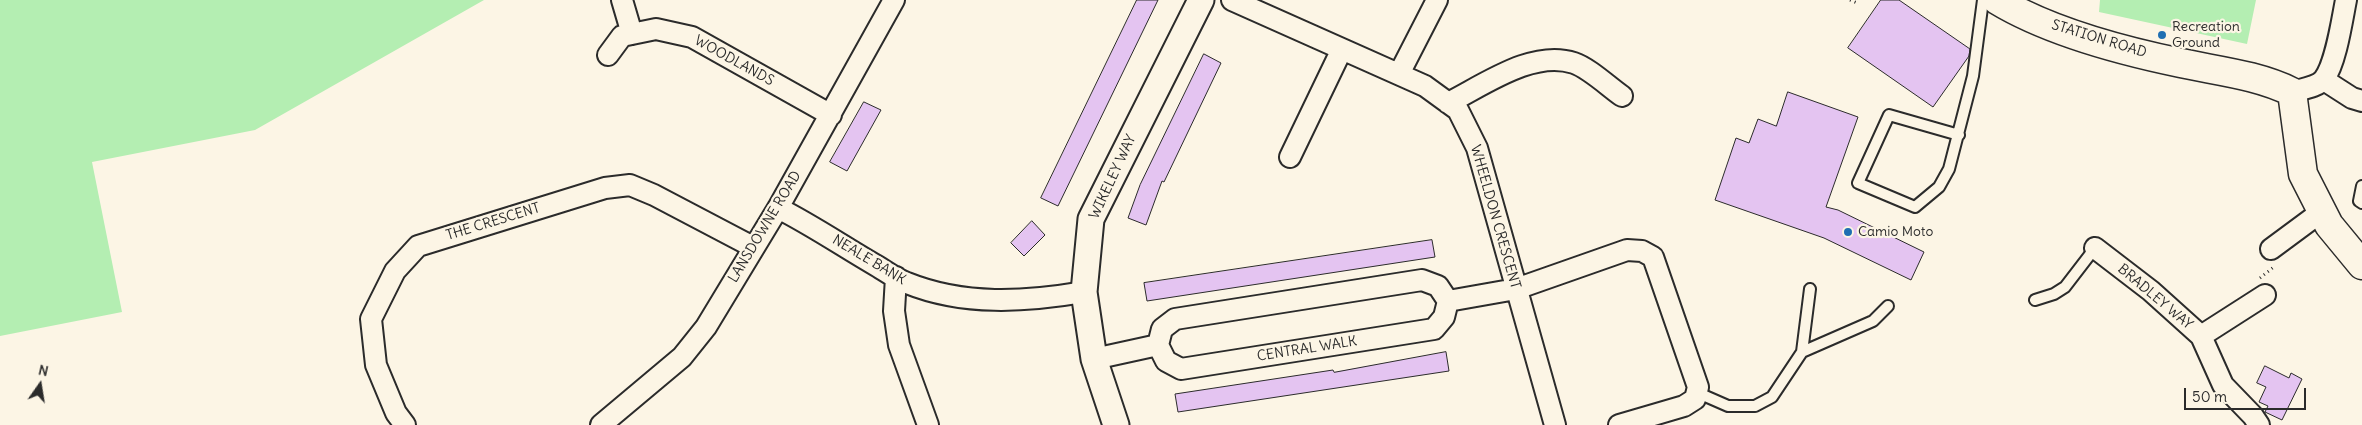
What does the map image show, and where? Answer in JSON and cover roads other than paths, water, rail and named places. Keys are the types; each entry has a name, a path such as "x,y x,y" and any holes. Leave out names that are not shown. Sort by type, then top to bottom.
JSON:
{"main road":[{"name":"STATION ROAD","path":"1997,0 2022,15 2104,43 2169,60 2273,82 2292,92"},
{"path":"2292,92 2303,174 2321,212 2362,265"}],"street":[{"path":"622,0 632,34"},
{"name":"LANSDOWNE ROAD","path":"601,425 682,357 706,327 778,208 894,0"},
{"name":"WIKELEY WAY","path":"1116,425 1094,359 1084,292 1091,219 1201,0"},
{"name":"WHEELDON CRESCENT","path":"1232,0 1425,86 1458,110 1477,148 1555,425"},
{"path":"1399,74 1437,0"},
{"path":"2292,92 2311,87 2324,80 2334,52 2346,0"},
{"name":"WOODLANDS","path":"608,55 622,36 656,29 692,37 831,115"},
{"path":"1290,157 1342,49"},
{"path":"1448,103 1527,63 1548,60 1575,63 1622,96"},
{"path":"2324,80 2352,98 2362,101"},
{"name":"THE CRESCENT","path":"405,425 396,413 376,365 371,319 395,271 418,246 605,188 630,185 654,195 753,248"},
{"name":"NEALE BANK","path":"778,208 809,223 906,283 956,296 1002,301 1044,298 1084,292"},
{"path":"2271,249 2321,212"},
{"name":"BRADLEY WAY","path":"2095,248 2150,291 2201,336 2223,385 2260,425"},
{"path":"1094,359 1158,345 1162,329 1175,319 1422,280 1438,286 1448,300 1516,289 1628,250 1642,251 1653,258 1698,387 1695,398 1684,406 1619,425"},
{"path":"896,277 894,311 899,345 928,425"},
{"path":"2201,336 2265,295"},
{"name":"CENTRAL WALK","path":"1158,345 1166,361 1181,369 1220,363 1434,329 1444,317 1448,300"}],"lane":[{"path":"1959,135 1889,115 1858,183 1916,207 1939,187 1949,169 1959,135 1973,76 1983,0"},
{"path":"2362,186 2359,201 2362,203"},
{"path":"2035,300 2054,294 2065,287 2095,248"},
{"path":"1696,392 1728,406 1756,406 1772,397 1802,352 1810,290"},
{"path":"1802,352 1873,321 1888,306"}],"place":[{"name":"Recreation Ground","path":"2162,35"},
{"name":"Camio Moto","path":"1848,232"}]}
